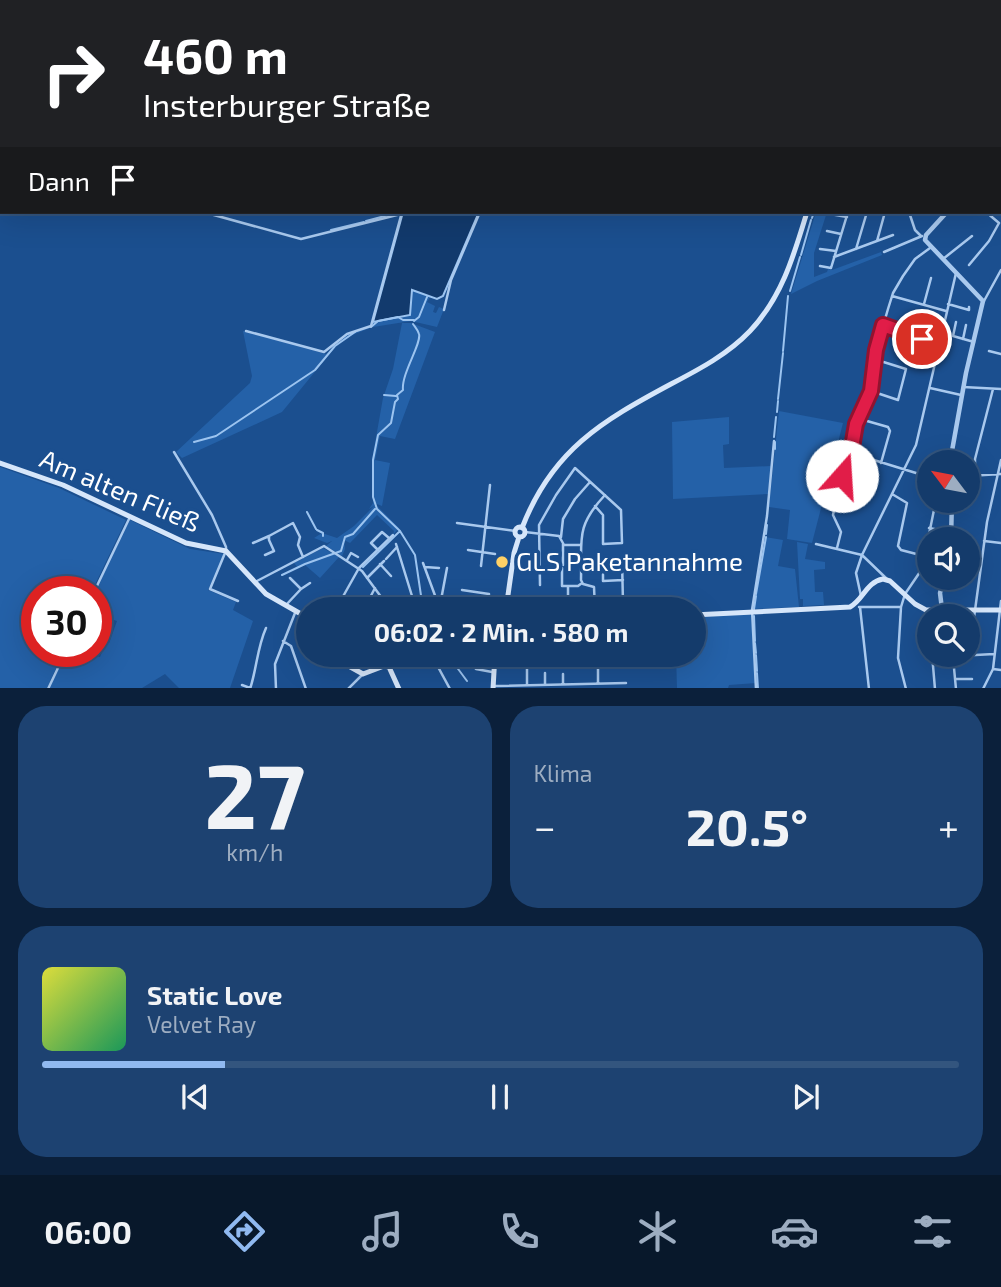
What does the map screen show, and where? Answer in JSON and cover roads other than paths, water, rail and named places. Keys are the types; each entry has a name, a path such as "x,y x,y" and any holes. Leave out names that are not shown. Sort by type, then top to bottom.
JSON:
{"main road":[{"path":"508,597 520,532 538,494 556,467 590,432 621,411 715,360 752,329 783,282 806,214"},
{"name":"Am alten Fließ","path":"0,463 63,485 186,543 225,552"},
{"path":"225,552 270,597 296,610"},
{"path":"706,614 858,606 861,596 873,582 881,579 888,580 917,604"},
{"path":"980,610 1000,610"},
{"path":"350,667 363,674 378,667"},
{"path":"389,667 399,688"},
{"path":"493,687 494,667"}],"street":[{"path":"210,214 301,239 398,214"},
{"path":"246,331 324,352 347,334 371,325 402,214"},
{"path":"444,310 451,280 479,214"},
{"path":"830,214 847,217"},
{"path":"820,266 831,268 848,214"},
{"path":"856,249 866,214"},
{"path":"877,241 885,214"},
{"path":"910,214 915,230 983,301"},
{"path":"884,252 923,237 943,214"},
{"path":"969,265 1000,224"},
{"path":"827,231 842,234"},
{"path":"834,257 893,235"},
{"path":"943,259 972,236"},
{"path":"836,548 841,532 833,515 835,505 859,418 871,391 877,346 892,296 909,267 930,247"},
{"path":"821,249 836,251"},
{"path":"952,450 963,387 983,301 1001,270"},
{"path":"861,596 856,573 916,445 956,272"},
{"path":"924,304 932,278"},
{"path":"892,296 947,311"},
{"path":"948,304 969,310 969,307"},
{"path":"956,322 953,336 974,342"},
{"path":"883,325 914,337 926,338"},
{"path":"963,339 966,325"},
{"path":"989,351 1001,354"},
{"path":"871,391 898,400 906,369 876,360"},
{"path":"963,387 1001,389"},
{"path":"930,388 962,395"},
{"path":"977,450 993,388"},
{"path":"859,418 890,430 881,463"},
{"path":"756,688 752,612 767,516 774,441"},
{"path":"174,452 199,491 222,537 225,552 209,589 238,601"},
{"path":"851,453 917,474"},
{"path":"976,604 984,541 1001,460"},
{"path":"540,585 538,533 541,519 575,468 621,510 621,545 603,544 603,515 595,506"},
{"path":"980,476 999,474"},
{"path":"590,482 563,519 562,586 578,586 582,583 594,586 603,581 623,580"},
{"path":"481,566 490,485"},
{"path":"892,494 907,503 898,546 901,550 917,554"},
{"path":"582,583 582,526 605,495"},
{"path":"102,576 130,517"},
{"path":"253,543 293,523 300,537 298,545 303,557"},
{"path":"457,523 561,537"},
{"path":"378,550 371,543 382,532 389,539"},
{"path":"348,597 344,595 359,568 393,535"},
{"path":"265,555 274,551 268,540 269,536"},
{"path":"984,541 1001,543"},
{"path":"563,544 580,545"},
{"path":"816,544 863,555 888,580"},
{"path":"255,582 324,546 359,568 381,597"},
{"path":"367,578 396,546 412,597"},
{"path":"468,550 495,554"},
{"path":"347,560 351,553 358,557"},
{"path":"603,581 603,560 633,560"},
{"path":"622,560 623,597"},
{"path":"380,564 390,576"},
{"path":"436,597 424,565 439,568"},
{"path":"442,597 447,568"},
{"path":"290,578 301,589"},
{"path":"906,688 898,657 901,607 917,578"},
{"path":"286,605 310,583"},
{"path":"568,586 568,597"},
{"path":"594,586 595,597"},
{"path":"370,597 375,588"},
{"path":"462,590 489,594 489,597"},
{"path":"983,688 993,669 1001,601"},
{"path":"869,688 858,606 901,607"},
{"path":"276,688 274,667 296,612"},
{"path":"242,685 250,688 266,628"},
{"path":"283,640 291,646 306,688"},
{"path":"980,654 994,654"},
{"path":"48,688 58,667"},
{"path":"438,667 450,688"},
{"path":"475,667 493,672"},
{"path":"527,667 527,685"},
{"path":"598,667 598,684"},
{"path":"933,667 935,688"},
{"path":"955,667 956,688"},
{"path":"993,669 1001,670"},
{"path":"545,673 545,684"},
{"path":"348,688 363,674"},
{"path":"562,685 563,674"},
{"path":"954,678 972,679"},
{"path":"493,687 626,683"}],"waterway":[{"path":"366,221 392,214"},
{"path":"812,218 813,214"},
{"path":"801,255 811,220"},
{"path":"331,230 364,222"},
{"path":"790,291 800,257"},
{"path":"783,351 788,296"},
{"path":"414,321 419,317 427,297"},
{"path":"371,327 378,321 398,317 414,320"},
{"path":"413,324 419,338 405,376 403,390 397,395 391,423 378,435 373,460 373,497 377,509 400,531 415,555 421,597"},
{"path":"194,442 216,436 315,370 335,346 355,332"},
{"path":"778,399 783,353"},
{"path":"384,395 396,396"},
{"path":"777,412 778,401"},
{"path":"774,437 776,417"},
{"path":"775,442 775,449"},
{"path":"282,575 341,551 345,537 353,534 375,509"},
{"path":"307,512 316,529"},
{"path":"766,534 767,525"},
{"path":"317,530 323,533 323,536"},
{"path":"363,567 400,531"},
{"path":"756,594 766,537"},
{"path":"754,609 756,596"},
{"path":"754,616 755,641"},
{"path":"755,643 756,653"},
{"path":"756,655 757,671"},
{"path":"457,667 467,681"},
{"path":"757,673 758,688"}],"place":[{"name":"GLS Paketannahme","path":"502,562"}]}
